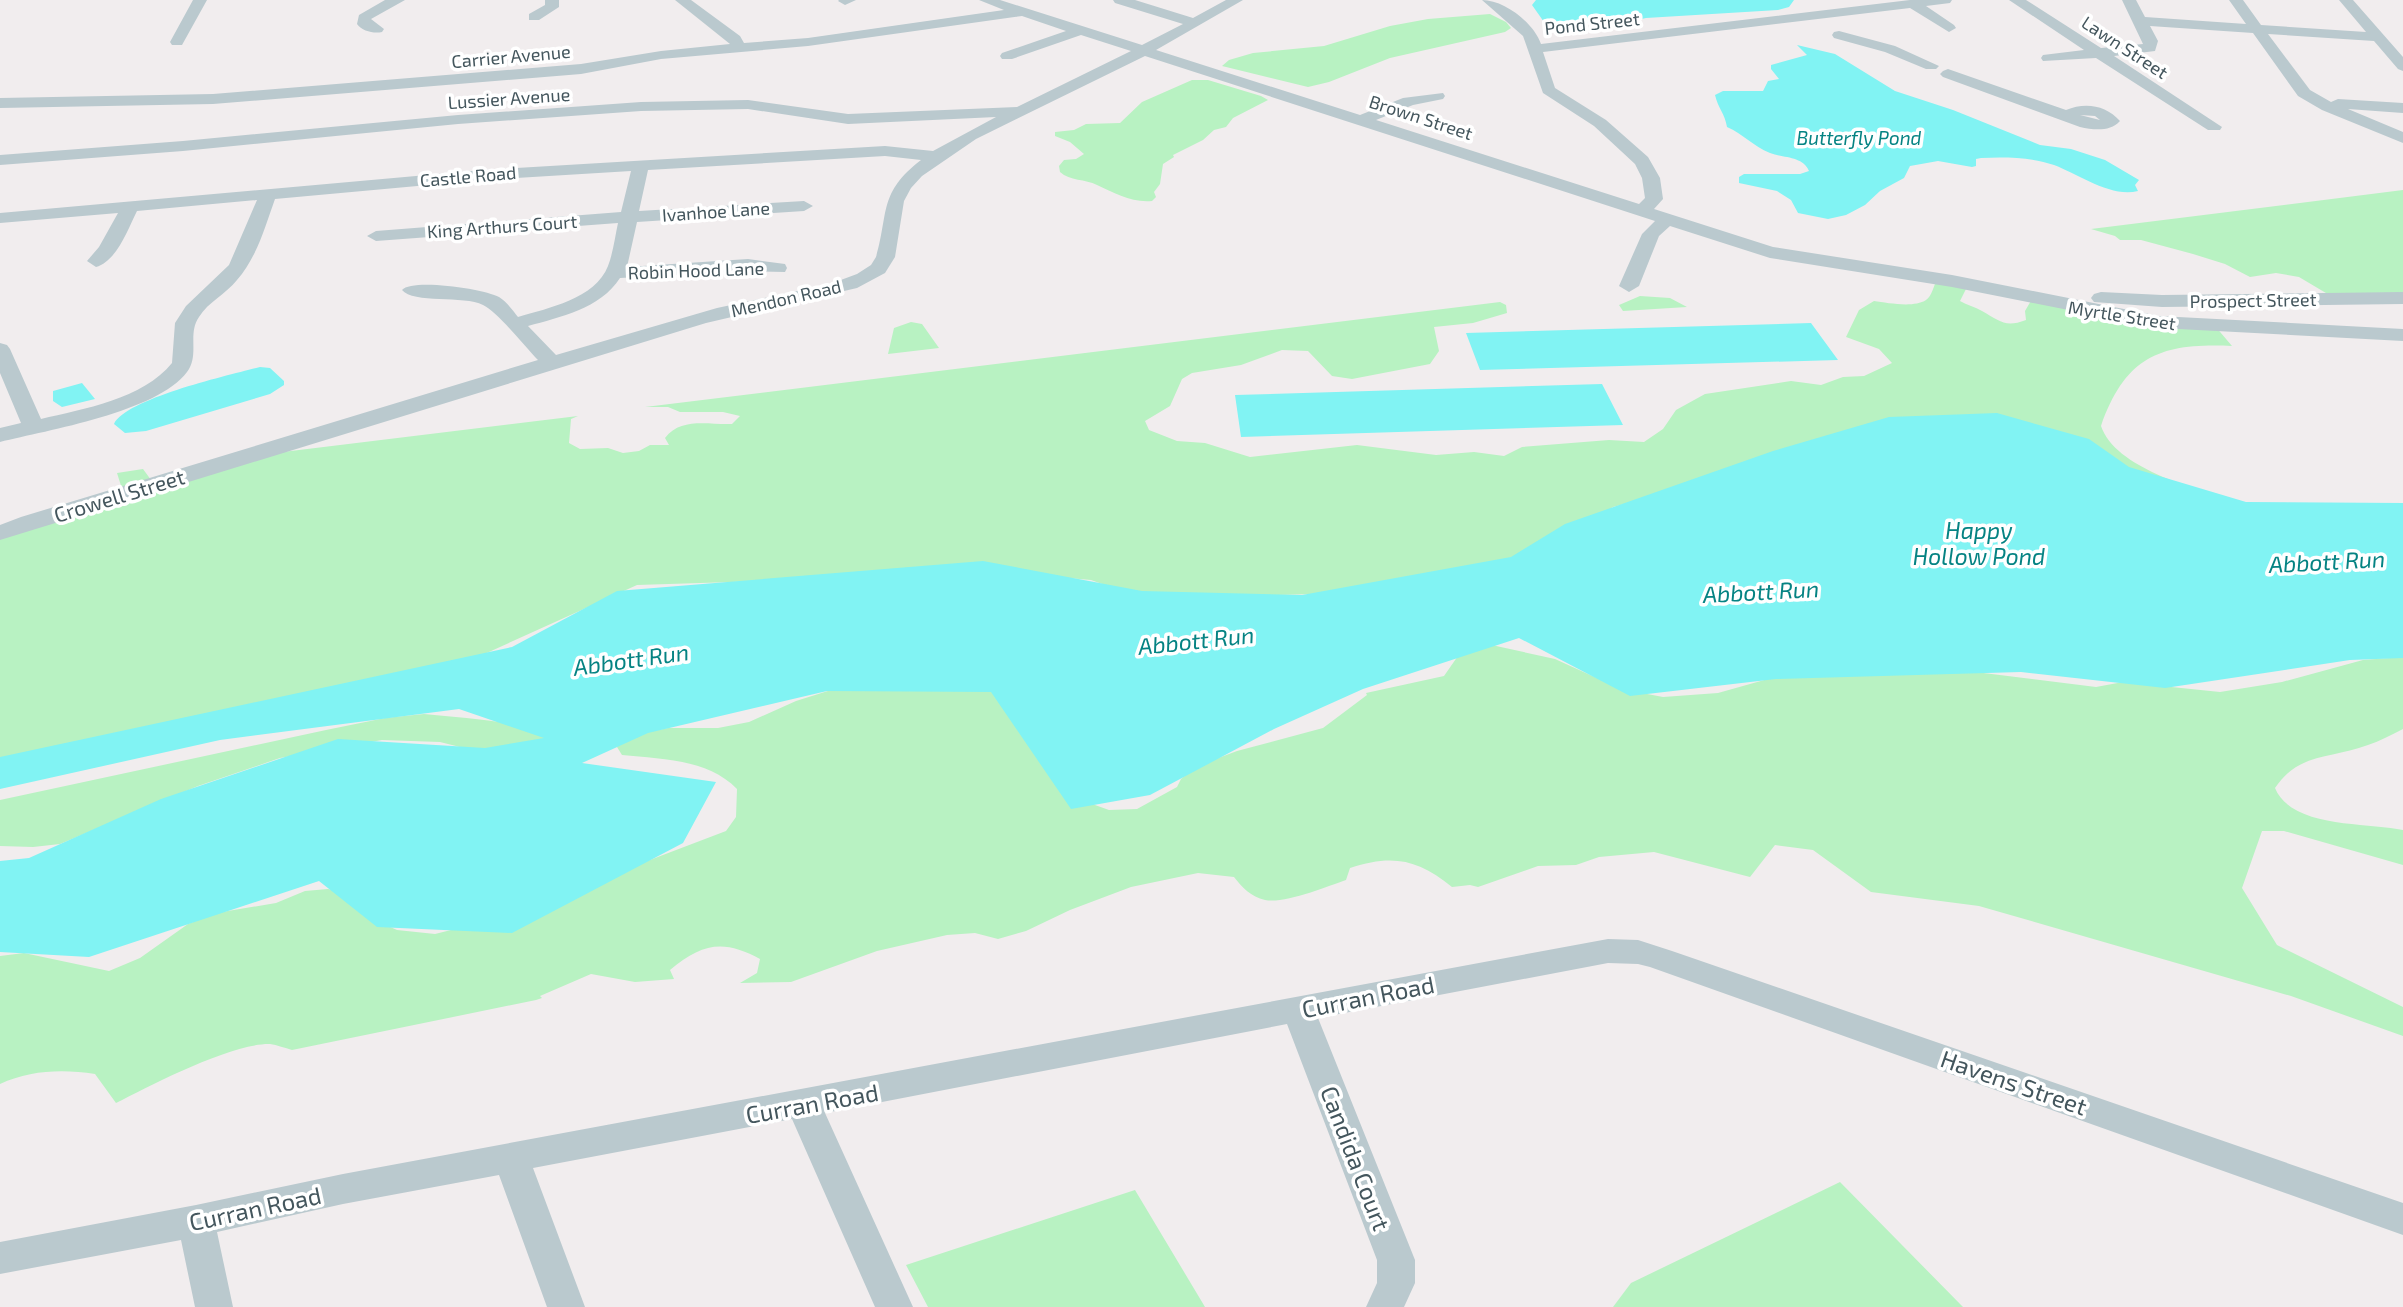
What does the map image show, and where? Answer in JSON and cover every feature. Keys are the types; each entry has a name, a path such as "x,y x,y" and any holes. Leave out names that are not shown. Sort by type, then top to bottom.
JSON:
{"street":[{"path":"177,42 200,0"},
{"path":"377,29 364,24 364,18 379,7 398,0"},
{"path":"534,17 550,10 554,5 552,0"},
{"path":"682,0 734,39 739,48"},
{"name":"Brown Street","path":"986,0 1770,252 1845,265"},
{"path":"1120,0 1195,23"},
{"name":"Mendon Road","path":"239,459 713,315 841,287 866,277 881,267 888,257 891,217 900,190 917,171 937,157 1146,50 1236,0"},
{"path":"1489,0 1528,31 1548,90 1600,123 1646,166 1653,183 1654,199 1642,211"},
{"name":"Pond Street","path":"1535,49 1945,0"},
{"name":"Lawn Street","path":"2016,0 2214,127"},
{"path":"2048,58 2150,48 2152,43 2129,0"},
{"path":"2236,0 2300,90 2320,104 2403,138"},
{"path":"2346,0 2403,66"},
{"path":"1913,4 1950,27"},
{"name":"Carrier Avenue","path":"0,103 214,99 594,68 661,54 879,34 1022,11"},
{"path":"1795,18 1839,35 1890,49 1931,66 1928,71 1948,74 2071,117"},
{"path":"2140,22 2378,37"},
{"path":"1007,56 1082,30"},
{"path":"463,120 479,78"},
{"path":"1362,120 1409,101 1437,96"},
{"name":"Lussier Avenue","path":"0,160 463,120 734,104 774,107 822,117 848,119 1000,111 1020,113"},
{"path":"2320,104 2403,108"},
{"name":"Castle Road","path":"0,218 470,176 885,151 937,157"},
{"path":"515,324 578,303 606,285 615,273 641,165"},
{"path":"0,435 144,393 174,375 186,355 182,329 187,318 239,266 268,194"},
{"path":"96,261 107,250 131,206"},
{"name":"Ivanhoe Lane","path":"629,217 804,206"},
{"name":"King Arthurs Court","path":"376,236 629,217"},
{"path":"1629,286 1651,234 1667,219"},
{"name":"Robin Hood Lane","path":"615,273 748,265 778,268"},
{"name":"Myrtle Street","path":"1845,265 1928,277 2112,315 2180,325 2403,335"},
{"path":"412,290 445,291 485,298 499,306 552,363"},
{"name":"Prospect Street","path":"2019,296 2041,293 2154,301 2403,298"},
{"path":"0,349 33,426"},
{"name":"Crowell Street","path":"0,533 69,509 239,459"},
{"name":"Curran Road","path":"0,1258 511,1157 1523,966 1624,950"},
{"name":"Havens Street","path":"1624,950 1661,959 2403,1219"},
{"name":"Candida Court","path":"1298,1009 1396,1260 1396,1283 1385,1307"},
{"path":"803,1104 894,1307"},
{"path":"511,1157 566,1307"},
{"path":"196,1221 214,1307"}],"green space":[{"path":"1490,14 1506,22 1511,28 1505,32 1390,58 1329,82 1308,87 1222,66 1229,60 1253,53 1324,46 1390,26 1428,19"},
{"path":"1192,80 1208,80 1268,100 1233,118 1226,127 1214,130 1203,140 1173,155 1174,157 1163,164 1160,184 1152,201 1123,197 1060,172 1059,166 1064,160 1076,159 1084,154 1070,142 1055,136 1055,132 1074,130 1086,124 1120,123 1142,102"},
{"path":"2403,190 2403,296 2331,296 2299,277 2276,273 2250,277 2225,264 2193,254 2141,240 2120,240 2091,229"},
{"path":"1937,279 1968,285 1960,301 2008,323 2026,320 2025,311 2032,299 2215,326 2232,346 2186,347 2150,358 2122,383 2101,426 2109,441 2139,465 2178,483 2232,502 1666,493 1613,507 1537,554 1349,593 1144,599 1091,580 1046,576 637,585 480,656 0,765 0,534 123,492 117,473 143,469 154,484 249,456 578,416 571,419 569,443 580,449 608,448 623,453 639,451 650,445 669,445 665,438 679,427 732,424 740,416 723,412 680,412 668,407 645,407 1500,302 1506,305 1507,313 1473,323 1434,327 1439,351 1430,364 1352,379 1332,376 1308,351 1282,350 1241,365 1192,373 1182,379 1170,406 1145,421 1149,430 1177,441 1205,443 1250,457 1357,445 1436,455 1474,452 1504,456 1522,447 1609,440 1644,442 1663,429 1676,410 1705,394 1791,381 1821,385 1843,377 1864,376 1892,363 1879,349 1846,337 1859,310 1874,301 1901,304 1921,302 1930,296"},
{"path":"1640,296 1670,298 1687,307 1623,311 1619,305"},
{"path":"911,322 922,324 939,348 888,354 894,328"},
{"path":"1487,644 1555,659 1621,689 1663,697 1718,693 1775,677 1919,665 2096,687 2123,682 2220,692 2282,682 2363,660 2403,657 2403,729 2368,745 2305,762 2284,776 2275,788 2284,801 2297,811 2314,817 2403,830 2403,865 2284,831 2262,831 2242,888 2277,945 2403,1007 2403,1036 2291,996 1979,906 1871,892 1813,850 1775,845 1750,877 1654,852 1599,857 1576,865 1538,866 1478,887 1452,887 1428,870 1392,860 1350,868 1346,880 1305,894 1273,901 1251,894 1234,877 1198,873 1131,887 1070,910 1026,931 998,939 975,933 947,935 877,951 791,982 740,983 757,973 760,959 735,948 703,949 670,970 674,979 635,982 591,974 536,1000 292,1050 270,1044 235,1050 192,1066 116,1103 95,1074 47,1072 11,1079 0,1084 0,956 24,953 109,971 140,958 188,924 216,913 276,903 305,891 328,889 354,895 379,922 397,930 435,934 495,919 726,831 736,817 737,789 725,779 698,766 622,755 617,747 623,737 668,728 718,728 749,722 796,701 831,690 1007,690 1078,799 1109,810 1137,809 1177,787 1181,779 1197,766 1237,751 1323,728 1367,695 1366,693 1444,676 1460,653"},
{"path":"424,714 520,726 557,736 574,744 468,749 440,742 382,740 280,758 198,786 60,844 0,846 0,800 385,718"},
{"path":"1840,1182 1963,1307 1613,1307 1631,1283"},
{"path":"1135,1190 1205,1307 928,1307 906,1265"}],"water":[{"path":"1536,0 1794,0 1789,7 1778,10 1646,18 1615,25 1578,22 1556,26 1544,22 1532,5"},
{"name":"Butterfly Pond","path":"1797,45 1835,54 1895,91 1953,110 2040,145 2071,149 2105,160 2139,180 2135,185 2138,191 2106,188 2037,160 1981,158 1976,159 1976,166 1972,167 1938,161 1910,166 1904,178 1846,215 1828,219 1798,213 1791,200 1777,191 1739,183 1739,177 1744,174 1800,174 1809,171 1806,166 1797,160 1764,150 1727,127 1715,95 1723,91 1763,91 1768,81 1779,79 1771,65 1807,55"},
{"path":"1811,323 1838,360 1480,370 1466,333"},
{"path":"260,367 270,368 284,381 284,385 270,394 146,431 125,433 114,424 123,414 158,397"},
{"path":"82,383 95,399 62,407 53,401 53,391"},
{"path":"1602,384 1623,425 1241,437 1235,395"},
{"name":"Happy Hollow Pond","path":"1997,413 2089,439 2129,467 2246,502 2403,503 2403,658 2350,660 2165,688 2021,672 1776,679 1630,696 1519,638 1363,689 1274,729 1150,795 1071,809 991,692 827,691 648,733 582,763 716,782 683,843 512,933 377,927 319,881 89,957 0,952 0,861 29,858 161,799 338,739 485,748 544,738 459,709 220,740 0,789 0,757 512,647 617,591 983,561 1142,591 1302,595 1511,557 1565,524 1773,451 1889,417"}],"water label":[{"name":"Abbott Run","path":"2327,561"},
{"name":"Abbott Run","path":"1761,591"},
{"name":"Abbott Run","path":"1196,640"},
{"name":"Abbott Run","path":"631,659"}]}
